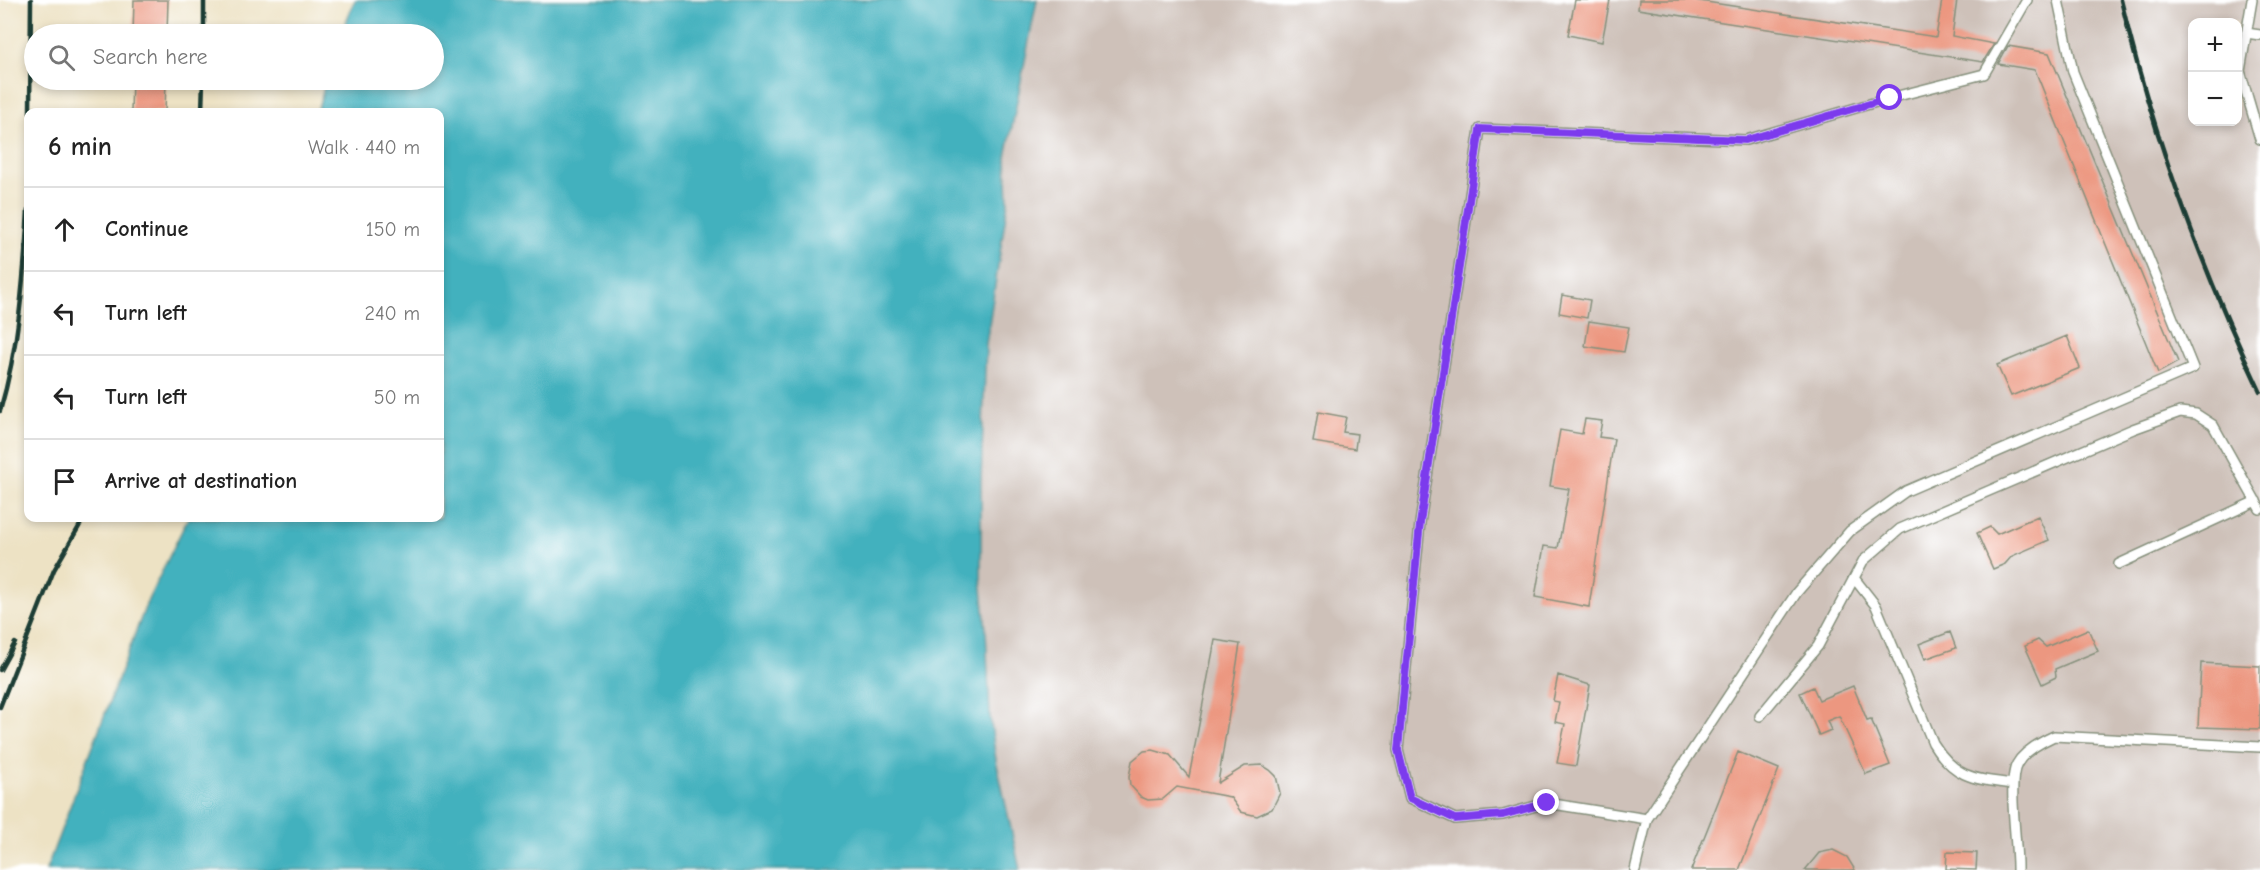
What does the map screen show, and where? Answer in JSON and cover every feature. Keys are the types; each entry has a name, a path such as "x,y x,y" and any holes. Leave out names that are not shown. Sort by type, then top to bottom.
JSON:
{"lane":[{"path":"1647,819 1547,803 1503,815 1455,819 1410,798 1398,750 1420,523 1480,129 1746,140 1890,98 1984,74 2027,0"},
{"path":"1635,870 1647,819 1797,592 1850,531 1906,491 2193,368 2073,72 2058,0"},
{"path":"2252,0 2240,71 2260,139"},
{"path":"2246,33 2260,35"},
{"path":"1760,716 1818,646 1863,561 1900,530 2133,429 2180,412 2196,414 2213,425 2258,505 2119,564"},
{"path":"1854,578 1876,606 1933,743 1944,762 1969,778 2013,784"},
{"path":"2018,870 2013,784 2016,764 2038,743 2054,736 2260,747"}],"shaded area":[{"path":"1037,0 2260,0 2260,870 1020,870 996,760 990,717 981,578 981,481 986,344 1008,201 1006,157"}],"water":[{"path":"355,0 1037,0 1006,157 1008,201 986,344 981,481 981,578 990,717 996,760 1020,870 46,870 147,602 186,522 444,522 444,108 318,108 323,90 444,90 444,24 345,24"}],"building":[{"path":"134,0 168,0 167,24 133,24"},
{"path":"1575,0 1610,0 1602,42 1568,35"},
{"path":"1639,0 1693,0 1936,37 1942,0 1957,0 1952,36 1994,44 1983,62 1638,9"},
{"path":"2008,46 2049,53 2178,362 2158,373 2035,70 1998,64"},
{"path":"132,90 166,90 165,108 131,108"},
{"path":"1562,295 1590,300 1587,318 1559,313"},
{"path":"1589,321 1629,327 1624,352 1585,346"},
{"path":"2067,336 2080,368 2011,396 1997,365"},
{"path":"1318,412 1346,417 1343,432 1357,434 1355,449 1313,442"},
{"path":"1585,419 1602,421 1599,437 1614,439 1589,607 1535,597 1544,546 1558,548 1569,489 1550,486 1560,430 1582,434"},
{"path":"2038,516 2049,540 2012,556 2005,564 1993,569 1977,533 1990,527 1997,534"},
{"path":"2088,629 2098,651 2055,669 2056,677 2042,684 2025,646 2038,640 2046,647"},
{"path":"1950,632 1956,648 1925,659 1919,644"},
{"path":"1215,640 1240,644 1218,783 1245,766 1262,765 1270,770 1276,776 1280,793 1272,809 1257,816 1241,812 1230,797 1177,787 1163,799 1148,800 1141,797 1130,785 1132,761 1144,751 1153,750 1170,755 1189,777"},
{"path":"2201,663 2260,666 2260,729 2198,727"},
{"path":"1558,675 1590,685 1576,766 1557,763 1565,724 1555,722 1559,702 1553,701"},
{"path":"1853,686 1867,720 1871,719 1890,765 1866,774 1839,716 1827,721 1831,730 1819,735 1800,693 1813,687 1819,700"},
{"path":"1738,752 1779,769 1739,870 1691,870"},
{"path":"1833,850 1847,857 1855,870 1805,870 1819,853"},
{"path":"1947,852 1977,853 1976,870 1946,869"}],"railway":[{"path":"31,0 31,24"},
{"path":"204,0 204,24"},
{"path":"2121,0 2148,101 2180,199 2217,296 2260,391"},
{"path":"30,90 30,108"},
{"path":"202,108 203,90"},
{"path":"0,411 16,337 24,261"},
{"path":"0,707 54,570 82,522"},
{"path":"0,670 15,643"}],"route":[{"path":"1547,803 1503,815 1455,819 1410,798 1398,750 1420,523 1480,129 1746,140 1890,98"}]}
